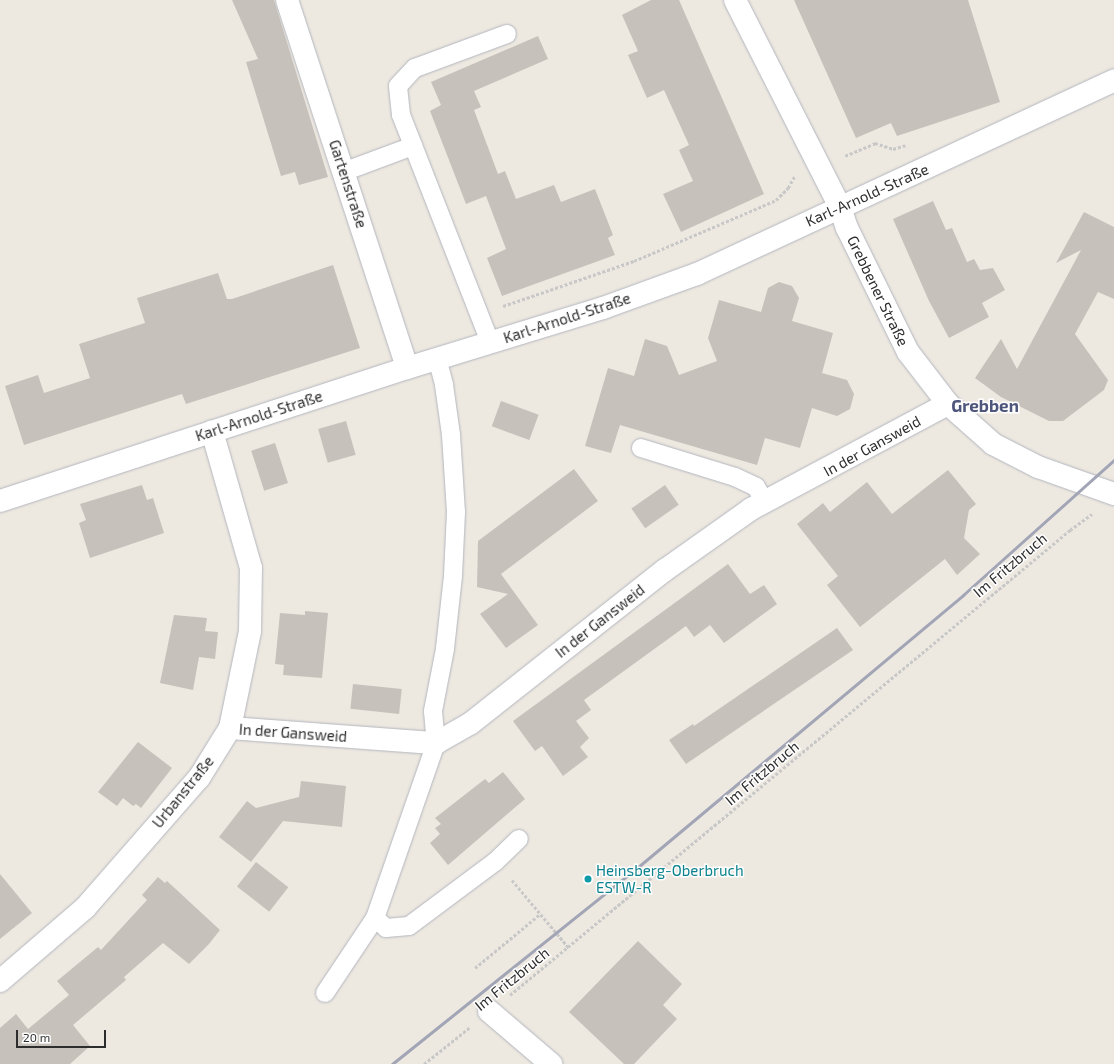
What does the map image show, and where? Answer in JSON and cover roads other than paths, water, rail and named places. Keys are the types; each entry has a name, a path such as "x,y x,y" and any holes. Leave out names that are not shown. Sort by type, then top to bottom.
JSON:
{"street":[{"name":"Gartenstraße","path":"287,0 407,368"},
{"name":"Grebbener Straße","path":"735,0 840,207 847,228 908,352 948,404 994,444 1038,467 1114,494"},
{"name":"Karl-Arnold-Straße","path":"0,501 437,358 603,308 697,274 1019,126 1114,80"},
{"name":"In der Gansweid","path":"230,728 436,743 471,723 665,570 751,509 948,404"},
{"name":"Urbanstraße","path":"0,981 85,908 199,778 230,728 250,631 251,568 212,431"},
{"path":"489,1011 551,1064"}],"lane":[{"path":"490,342 401,116 398,86 415,68 507,34"},
{"path":"344,172 413,146"},
{"path":"325,993 375,918 436,743 433,711 446,641 453,576 456,512 451,435 444,385 437,358"},
{"path":"641,448 735,477 756,487 765,502"},
{"path":"375,918 386,928 408,926 495,862 519,839"}],"railway":[{"path":"392,1064 632,872 963,595 1114,460"}],"place":[{"name":"Heinsberg-Oberbruch ESTW-R","path":"588,879"}],"district":[{"name":"Grebben","path":"985,406"}]}
